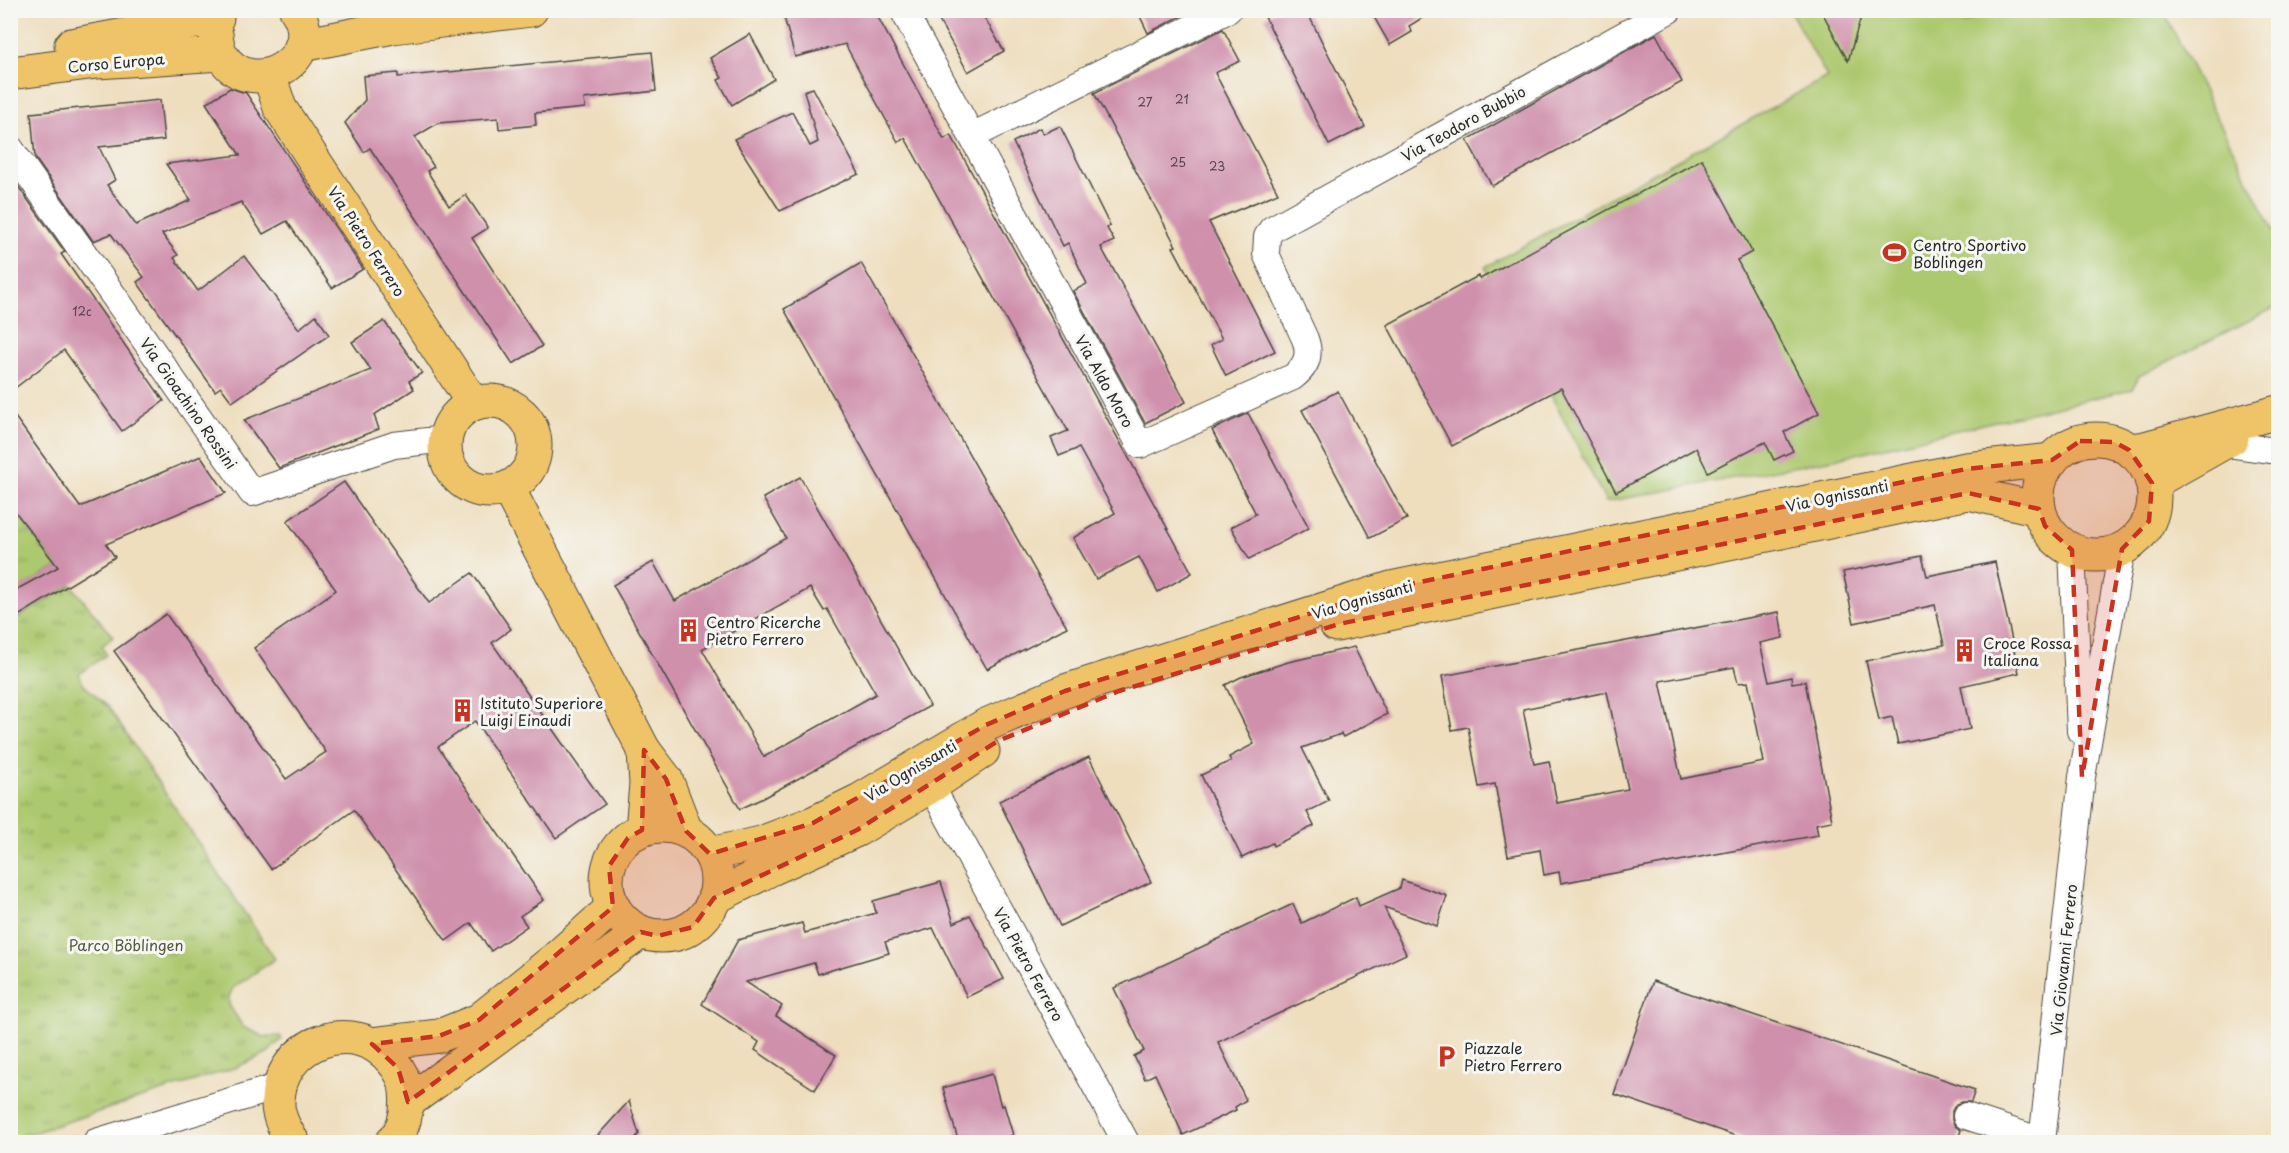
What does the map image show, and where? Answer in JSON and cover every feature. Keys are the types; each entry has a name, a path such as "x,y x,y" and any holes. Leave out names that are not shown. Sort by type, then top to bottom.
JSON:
{"main road":[{"path":"219,14 215,30 221,54 230,65 255,76 269,75 283,69 295,59 302,45 304,32 302,18 296,10"},
{"path":"302,45 393,27 531,10"},
{"name":"Corso Europa","path":"10,54 92,43 219,14"},
{"name":"Corso Europa","path":"10,73 97,62 221,54"},
{"name":"Via Pietro Ferrero","path":"269,75 280,108 473,403"},
{"path":"490,400 508,403 523,413 533,428 536,445 533,463 523,478 508,488 492,491 477,489 462,482 452,470 446,455 445,440 450,424 459,412 473,403 490,400"},
{"path":"2152,483 2220,443 2278,413"},
{"path":"2129,450 2145,448 2278,413"},
{"path":"2097,439 2114,442 2129,450 2144,464 2152,483 2154,502 2149,521 2138,538 2122,549 2106,555 2088,555 2072,550 2057,540 2045,526 2039,509 2038,491 2042,474 2052,460 2065,448 2080,441 2097,439"},
{"name":"Via Ognissanti","path":"710,854 760,843 813,823 860,800 986,725 1065,691 1391,588 1966,469 2052,460"},
{"path":"508,488 644,750 666,779 686,831"},
{"name":"Via Ognissanti","path":"714,898 857,830 931,786 998,741 1119,691 1339,624 1968,493 2039,509"},
{"path":"642,830 646,783 644,750"},
{"path":"664,827 686,831 710,854 717,884 714,898 706,914 693,927 676,934 658,936 641,932 620,917 613,906 607,883 609,866 616,851 628,838 642,830 664,827"},
{"path":"372,1044 439,1036 479,1020 554,960 613,906"},
{"path":"408,1102 641,932"},
{"path":"293,1143 283,1126 278,1106 280,1086 287,1068 300,1053 316,1043 334,1038 354,1038 372,1044 387,1054 398,1068 405,1084 408,1102 405,1121 392,1143"}],"street":[{"name":"Via Aldo Moro","path":"903,10 1140,446 1293,377 1305,365 1308,347 1266,254 1265,245"},
{"path":"972,136 1228,10"},
{"name":"Via Teodoro Bubbio","path":"1265,245 1272,229 1279,224 1669,10"},
{"name":"Via Gioachino Rossini","path":"10,148 252,493 394,446 445,440"},
{"path":"2220,443 2268,450 2278,449"},
{"name":"Via Giovanni Ferrero","path":"2042,1142 2082,777 2122,549"},
{"name":"Via Giovanni Ferrero","path":"2072,550 2082,777"},
{"name":"Via Pietro Ferrero","path":"931,786 1126,1143"},
{"path":"96,1143 280,1086"},
{"path":"1966,1116 2042,1142"}],"highlighted area":[{"path":"2080,441 2114,442 2129,450 2152,483 2149,521 2122,549 2082,777 2072,550 2045,526 2039,509 1968,493 1339,624 1119,691 998,741 857,830 714,898 693,927 658,936 641,932 408,1102 398,1068 372,1044 439,1036 479,1020 613,907 609,866 628,838 642,830 644,750 666,779 686,831 710,854 813,823 986,725 1065,691 1391,588 1966,469 2052,460"}],"green space":[{"name":"Centro Sportivo Boblingen","path":"2163,10 2278,239 2278,306 2139,376 2132,389 1834,459 1606,502 1485,267 1827,77 1790,11 1935,11 1940,19 1962,24 1988,11"},
{"path":"10,505 58,567 10,594"},
{"name":"Parco Böblingen","path":"71,585 113,637 102,646 106,655 79,674 83,684 109,708 275,959 233,988 229,997 229,1005 243,1027 264,1037 280,1036 282,1039 267,1053 237,1067 11,1140 11,622"}],"building":[{"path":"782,10 874,10 944,139 951,135 1192,573 1158,592 1139,557 1096,579 1073,538 1115,513 1079,448 1059,456 1051,438 1068,431 905,138 898,142 845,44 795,57"},
{"path":"933,10 980,10 1004,51 968,72"},
{"path":"1137,10 1193,10 1148,33"},
{"path":"1277,10 1306,10 1365,127 1329,145 1265,17"},
{"path":"1370,10 1435,10 1409,26 1412,32 1390,45"},
{"path":"1821,10 1863,10 1848,61"},
{"path":"1223,29 1240,61 1215,73 1278,193 1209,222 1275,351 1226,376 1211,345 1222,339 1173,247 1176,246 1094,93"},
{"path":"750,34 774,79 732,105 718,80 722,78 710,58"},
{"path":"1656,34 1682,82 1492,186 1467,140"},
{"path":"652,52 656,91 584,99 585,108 535,113 536,125 499,129 498,118 438,123 415,137 434,167 427,171 449,206 466,195 488,228 472,238 542,346 513,364 370,148 364,152 345,123 365,100 363,76 398,73 398,77"},
{"path":"230,88 246,93 363,269 332,288 287,221 263,234 241,202 162,234 178,255 174,258 198,291 244,256 299,329 316,315 329,335 232,402 221,387 215,391 137,282 144,277 111,234 93,241 35,158 31,113 160,100 164,140 99,147 115,180 107,185 136,225 191,200 166,164 240,155 206,103"},
{"path":"813,88 859,174 780,211 734,139 792,112 810,146 818,142 804,91"},
{"path":"1060,126 1110,226 1107,228 1114,241 1101,247 1186,402 1145,423 1073,291 1087,284 1068,243 1063,246 1013,142 1040,128 1043,134"},
{"path":"1702,159 1752,252 1737,260 1819,413 1784,432 1793,451 1774,460 1765,442 1708,472 1696,448 1616,492 1561,388 1452,446 1387,325 1478,276 1480,279"},
{"path":"10,175 65,252 61,254 164,401 122,431 64,350 10,392"},
{"path":"861,263 1067,627 987,669 784,309"},
{"path":"384,321 422,373 409,381 414,389 374,415 379,429 279,468 244,420 371,370 352,342"},
{"path":"1338,391 1407,519 1370,538 1302,410"},
{"path":"10,410 80,507 201,456 226,493 106,544 115,557 10,621 10,593 58,567 10,505"},
{"path":"1248,413 1309,528 1249,559 1231,527 1256,514 1212,430"},
{"name":"Centro Ricerche Pietro Ferrero","path":"800,477 930,706 740,809 613,585 653,562 675,601 786,538 763,498","holes":["810,588 824,611 827,609 876,694 764,757 702,649"]},
{"name":"Istituto Superiore Luigi Einaudi","path":"344,482 429,603 472,573 511,629 492,643 605,804 556,838 475,721 438,747 544,900 520,916 527,926 491,951 471,923 446,941 354,810 271,869 114,651 166,614 286,779 326,752 254,648 336,590 287,521"},
{"name":"Croce Rossa Italiana","path":"1922,556 1927,576 1995,562 2019,673 1961,686 1970,729 1898,744 1892,717 1879,720 1866,661 1944,645 1935,605 1854,623 1843,572"},
{"path":"1779,612 1783,638 1760,643 1769,682 1791,677 1792,683 1805,681 1832,821 1816,824 1818,835 1561,883 1559,872 1544,875 1540,850 1508,856 1495,784 1479,787 1468,727 1452,730 1442,676","holes":["1734,667 1738,683 1748,682 1764,762 1681,779 1660,681","1607,692 1628,789 1557,803 1549,761 1534,764 1523,709"]},
{"path":"1354,647 1387,714 1343,737 1341,734 1302,748 1329,801 1307,812 1314,826 1242,858 1201,775 1231,761 1229,757 1254,744 1225,685 1241,677 1288,662"},
{"path":"1089,757 1151,882 1060,926 999,801"},
{"path":"1402,880 1447,896 1437,926 1384,907 1406,954 1218,1042 1246,1100 1235,1107 1236,1110 1183,1135 1155,1074 1145,1079 1134,1056 1144,1051 1114,988 1293,904 1302,923 1356,897 1359,906 1400,888"},
{"path":"941,882 954,923 970,915 1004,979 967,997 933,928 885,942 889,953 818,974 814,963 746,982 782,1006 776,1016 836,1055 815,1090 755,1050 759,1042 702,1004 738,940 802,923 805,933 876,913 873,901"},
{"path":"1653,981 1975,1090 1971,1102 1956,1104 1952,1111 1952,1120 1961,1130 1957,1143 1756,1143 1614,1094"},
{"path":"992,1074 1001,1106 1004,1105 1013,1135 1004,1138 1006,1143 959,1143 943,1088"},
{"path":"629,1101 639,1134 631,1143 591,1143"}],"place":[{"name":"Centro Sportivo Boblingen","path":"1895,253"},
{"name":"Centro Ricerche Pietro Ferrero","path":"688,630"},
{"name":"Croce Rossa Italiana","path":"1965,651"},
{"name":"Istituto Superiore Luigi Einaudi","path":"462,711"},
{"name":"Piazzale Pietro Ferrero","path":"1446,1056"}]}
